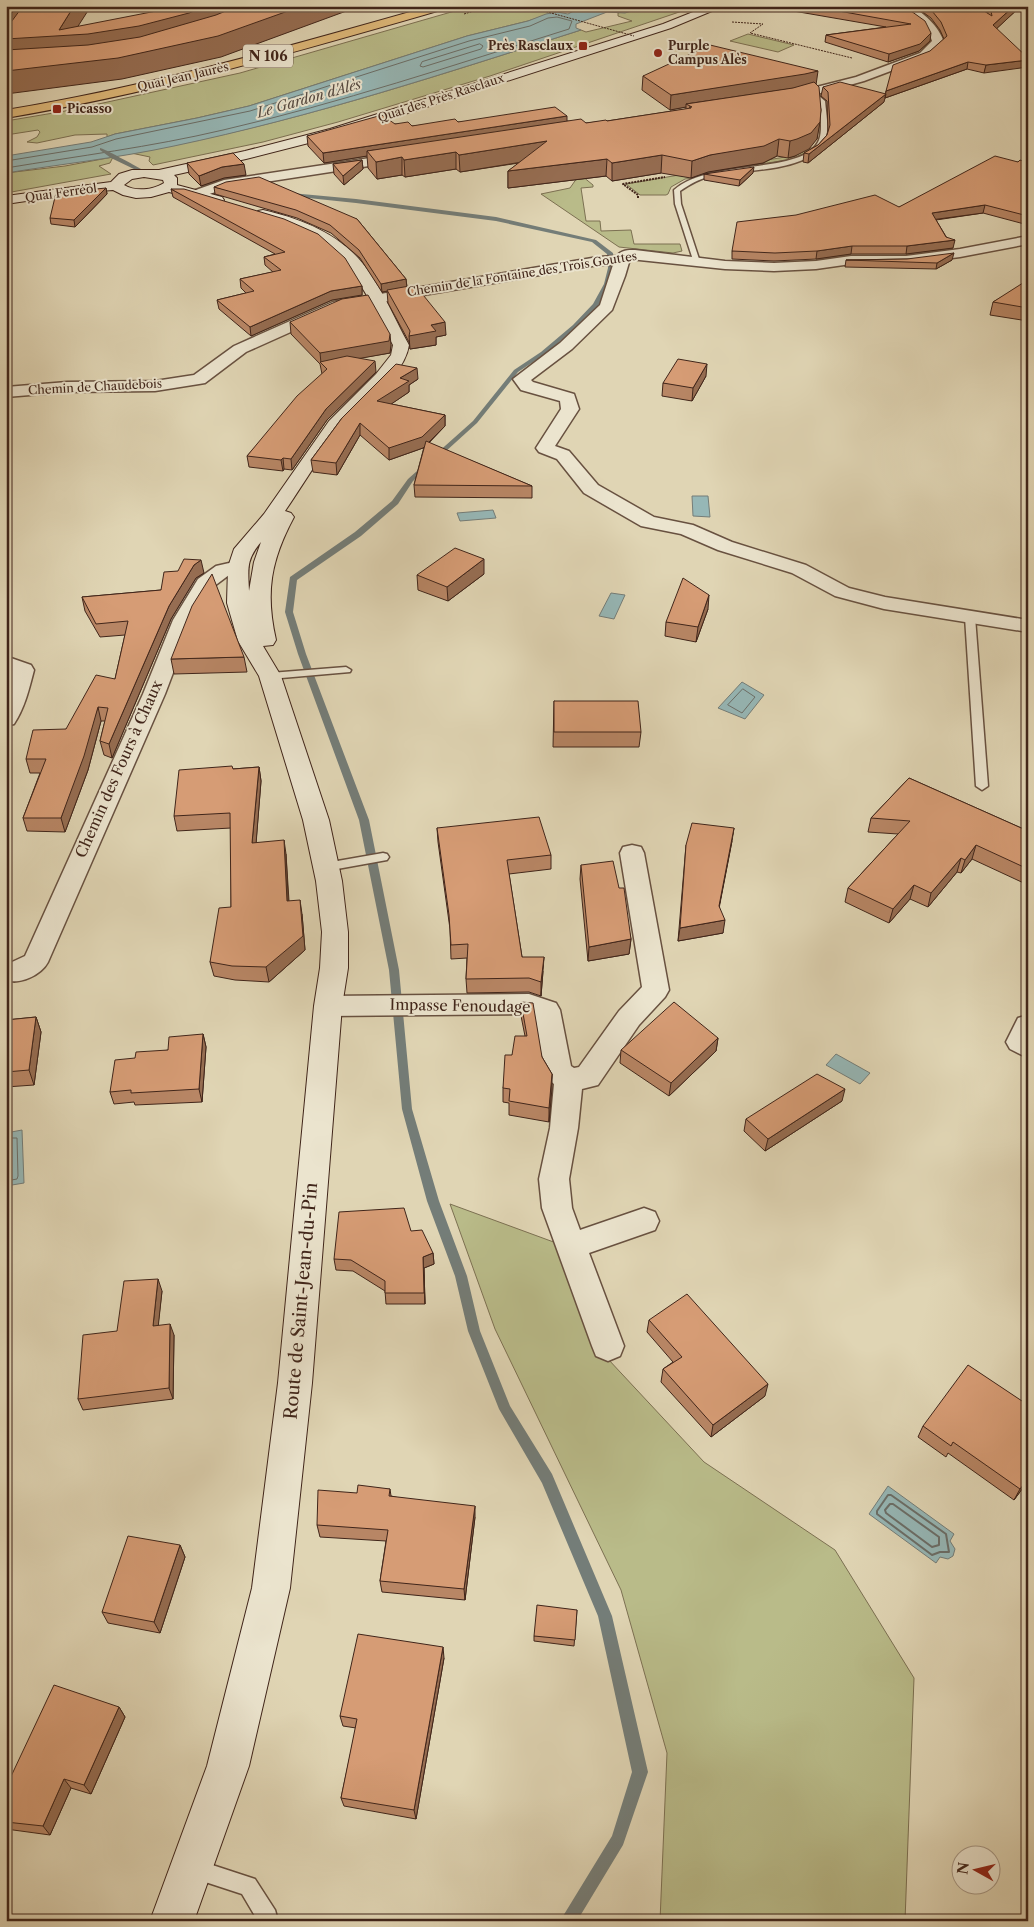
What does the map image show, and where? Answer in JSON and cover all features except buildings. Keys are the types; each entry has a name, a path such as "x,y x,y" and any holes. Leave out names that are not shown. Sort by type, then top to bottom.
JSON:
{"main road":[{"name":"Quai Jean Jaurès","path":"6,108 85,94 242,58 426,6"},
{"name":"Quai Jean Jaurès","path":"6,114 90,99 212,71 444,6"},
{"name":"Quai des Près Rasclaux","path":"169,183 185,166 246,155 335,132 686,19 719,6"},
{"path":"144,173 169,183 155,192 138,193 124,191 116,186 118,180 129,175 144,173"},
{"name":"Route de Saint-Jean-du-Pin","path":"169,183 198,194 291,222 325,238 352,262 367,283 374,299 395,331 401,345 399,356 382,378 335,426 271,518 241,553 238,567 238,604 248,641 279,675"},
{"name":"Quai Ferréol","path":"6,200 87,188 116,186"},
{"name":"Route de Saint-Jean-du-Pin","path":"172,1921 228,1766 271,1588 295,1383 328,1006 334,968 337,865 316,820 279,675 272,663 258,605 261,571 269,544 299,494 306,469"}],"street":[{"path":"768,101 812,93 860,79 924,55 938,42 937,35 930,26 900,6"},
{"path":"169,183 224,184 416,154"},
{"path":"198,194 224,184"},
{"name":"Chemin de la Fontaine des Trois Gouttes","path":"374,299 598,261 621,260 625,255 635,254 725,265 774,267 816,265 851,260 906,260 960,253 1028,240"},
{"path":"621,260 618,276 607,307 566,346 521,379 527,386 568,398 570,409 545,448 562,455 591,489 648,522 686,529 725,546 800,569 842,592 884,603 1028,626"},
{"name":"Chemin de Chaudebois","path":"6,392 67,387 155,386 199,379 240,349 338,305 374,299"},
{"name":"Chemin des Fours à Chaux","path":"6,970 14,974 35,962 154,694 183,620 205,583 223,570 238,567"},
{"path":"6,667 11,664 23,670 17,696 6,719"},
{"path":"608,1346 557,1208 554,1179 564,1128 569,1080 588,1077 629,1018 656,990 632,853"},
{"name":"Impasse Fenoudage","path":"328,1006 529,1004 546,1010 558,1071 569,1080"},
{"path":"1028,1025 1020,1042 1028,1047"},
{"path":"572,1246 644,1221"}],"lane":[{"path":"696,262 678,204 677,190 687,182 708,175 797,160 818,148 823,136 822,101 812,93"},
{"path":"970,617 982,786"},
{"path":"279,675 346,670"},
{"path":"337,865 383,857"},
{"path":"192,1868 248,1886 268,1917 268,1921"}],"path":[{"path":"526,6 634,36"},
{"path":"686,19 764,24 750,33 890,68"},
{"path":"638,198 638,195 623,184 670,176"}],"green space":[{"path":"472,6 541,6 557,12 467,36 249,106 197,118 107,137 107,134 75,135 37,143 27,142 37,137 40,132 38,130 6,135 6,121 71,110 240,73"},
{"path":"647,6 697,6 490,76 338,122 263,142 153,165 149,161 150,157 131,153 188,142 302,115 581,30 586,32 632,21 618,16 618,13"},
{"path":"748,34 794,45 778,52 730,41"},
{"path":"798,147 812,148 813,150 788,160 726,169 696,178 685,179 671,187 666,195 640,195 626,184 785,157"},
{"path":"550,150 593,185 593,187 581,188 586,221 600,221 601,231 631,230 634,244 680,244 682,251 673,253 619,247 541,194 570,188 577,178"},
{"path":"113,157 110,163 99,166 111,174 6,193 6,173 65,166"},
{"path":"450,1204 559,1244 594,1344 704,1462 835,1550 914,1678 905,1921 660,1921 667,1753 621,1590 495,1329"}],"water":[{"name":"Le Gardon d'Alès","path":"583,6 647,6 625,13 607,12 576,24 576,28 581,30 379,93 277,122 153,150 6,173 6,156 91,142 115,134 249,106 467,36 528,21 546,14 557,12 568,14"},
{"path":"692,496 708,496 710,517 693,516"},
{"path":"493,510 496,518 460,521 457,513"},
{"path":"611,593 625,595 614,619 599,616"},
{"path":"742,682 764,695 745,719 718,708"},
{"path":"836,1054 870,1073 860,1084 826,1065"},
{"path":"22,1130 24,1183 6,1186 6,1133"},
{"path":"888,1486 954,1534 950,1541 955,1549 953,1556 948,1559 940,1557 936,1563 869,1514"}],"waterway":[{"path":"102,149 113,157 138,169"},
{"path":"291,195 356,201 496,219 594,241 610,253 611,268 607,284 596,305 543,353 516,371 475,422 410,480 395,502 358,534 293,579 289,612 302,654 364,820 394,970 407,1109 433,1201 461,1276 474,1331 505,1409 547,1479 605,1616 640,1772 618,1840 568,1921"}],"place":[{"name":"Près Rasclaux","path":"583,46"},
{"name":"Purple Campus Alès","path":"658,53"},
{"name":"Picasso","path":"57,109"}]}
